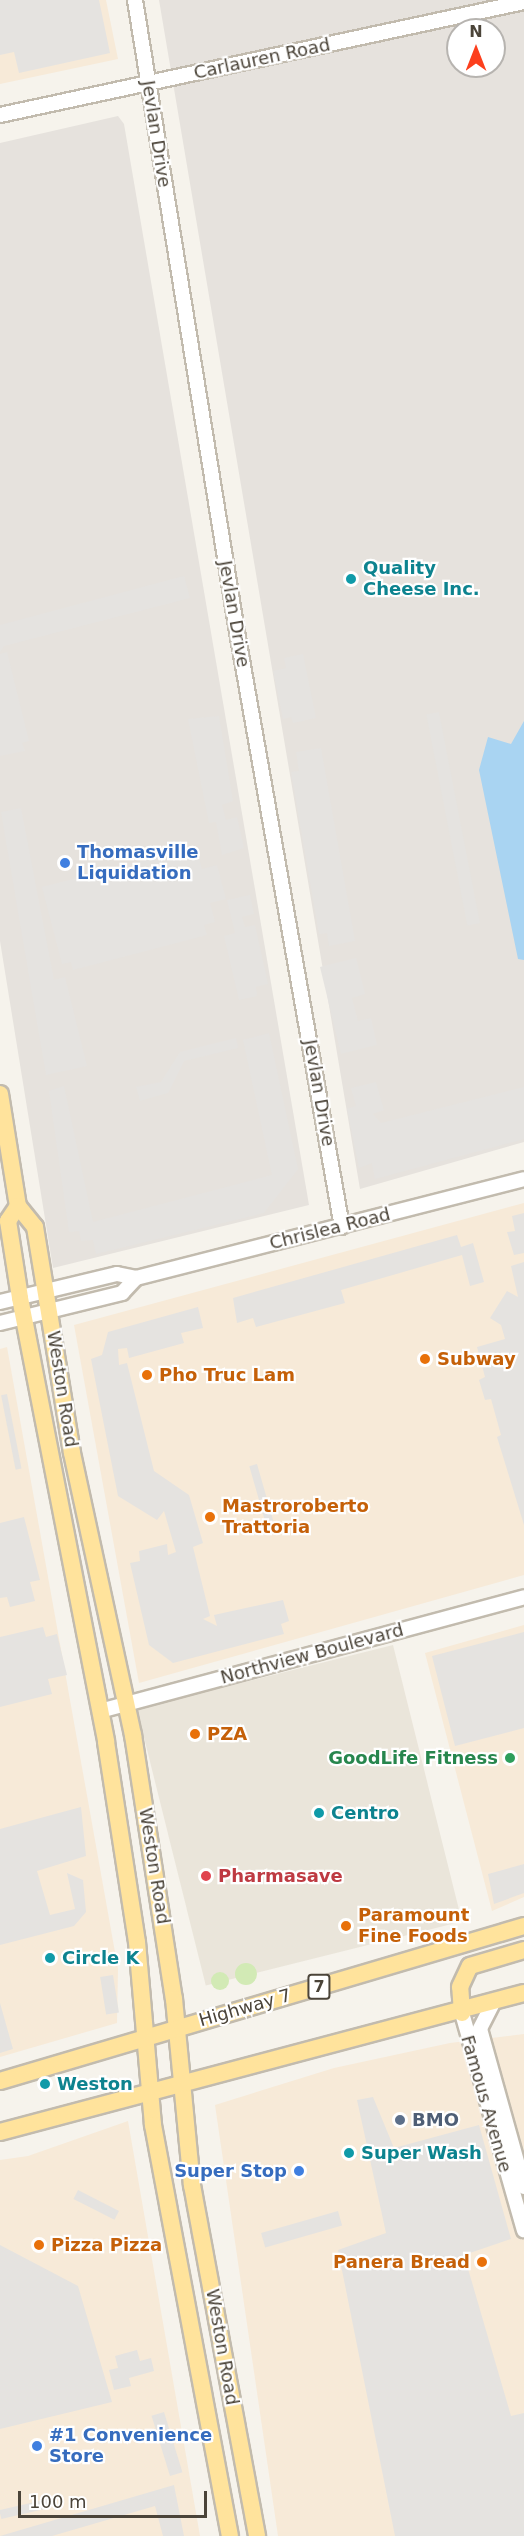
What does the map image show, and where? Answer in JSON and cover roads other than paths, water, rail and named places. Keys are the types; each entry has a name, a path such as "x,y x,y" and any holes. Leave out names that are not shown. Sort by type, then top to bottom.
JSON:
{"main road":[{"name":"Weston Road","path":"0,1094 18,1206 35,1227 72,1453 126,1704 177,2029 192,2185 257,2536"},
{"name":"Weston Road","path":"18,1206 8,1221 20,1299 100,1712 137,1942 149,2091 230,2536"},
{"name":"Highway 7","path":"0,2081 524,1926"},
{"path":"462,2013 460,1987 470,1966 524,1950"},
{"path":"0,2132 149,2091 462,2013 524,1993"}],"street":[{"name":"Jevlan Drive","path":"135,0 236,626 342,1227"},
{"name":"Carlauren Road","path":"0,115 524,2"},
{"name":"Chrislea Road","path":"0,1302 117,1274 136,1278 524,1179"},
{"name":"Chrislea Road","path":"0,1323 122,1293 136,1278"},
{"name":"Northview Boulevard","path":"100,1712 524,1597"},
{"name":"Famous Avenue","path":"493,2003 480,2029 524,2187"},
{"name":"Famous Avenue","path":"462,2013 524,2230"}],"water":[{"path":"524,721 524,960 518,959 479,770 488,737 511,744"}],"place":[{"name":"Quality Cheese Inc.","path":"351,579"},
{"name":"Thomasville Liquidation","path":"65,863"},
{"name":"Subway","path":"425,1359"},
{"name":"Pho Truc Lam","path":"147,1375"},
{"name":"Mastroroberto Trattoria","path":"210,1517"},
{"name":"PZA","path":"195,1734"},
{"name":"GoodLife Fitness","path":"510,1758"},
{"name":"Centro","path":"319,1813"},
{"name":"Pharmasave","path":"206,1876"},
{"name":"Paramount Fine Foods","path":"346,1926"},
{"name":"Circle K","path":"50,1958"},
{"name":"Weston","path":"45,2084"},
{"name":"BMO","path":"400,2120"},
{"name":"Super Wash","path":"349,2153"},
{"name":"Super Stop","path":"299,2171"},
{"name":"Pizza Pizza","path":"39,2245"},
{"name":"Panera Bread","path":"482,2262"},
{"name":"#1 Convenience Store","path":"37,2446"}]}
